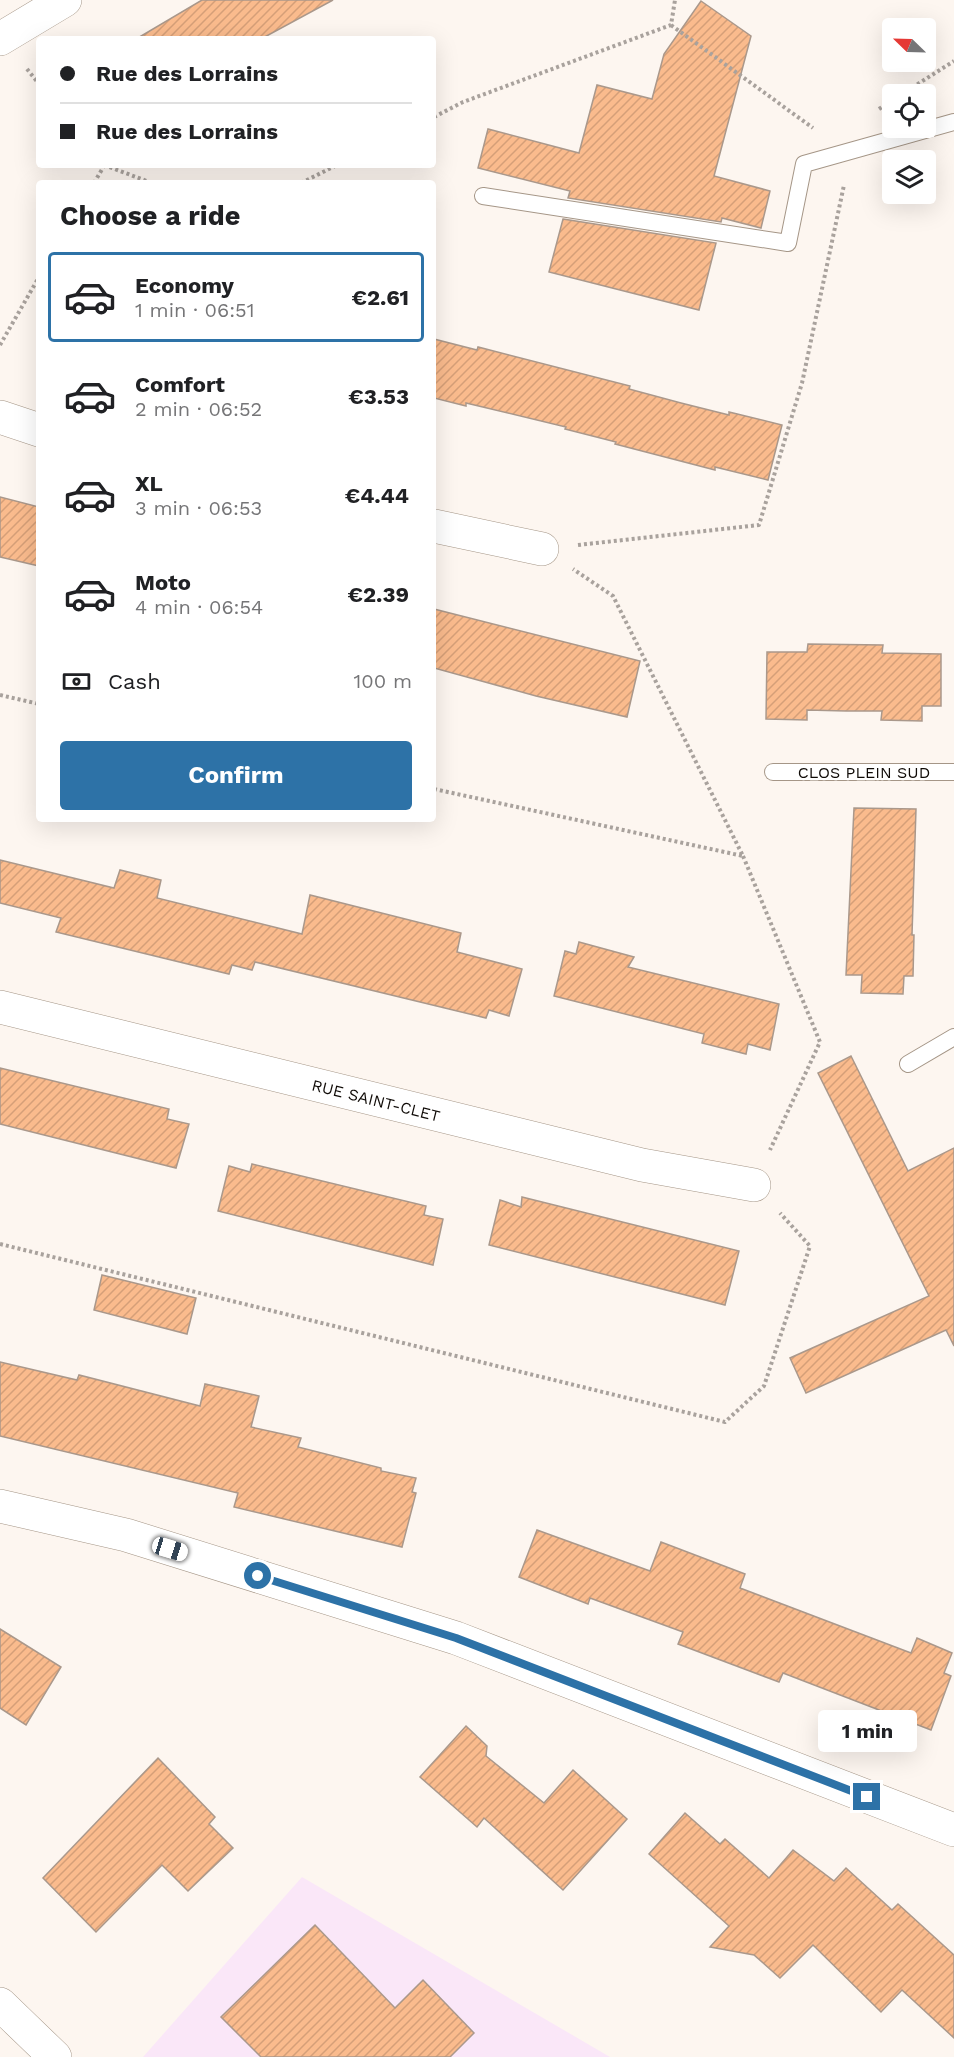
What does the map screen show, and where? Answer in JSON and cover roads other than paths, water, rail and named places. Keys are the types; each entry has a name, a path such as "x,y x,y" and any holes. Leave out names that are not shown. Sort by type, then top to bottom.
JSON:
{"street":[{"path":"0,39 64,0"},
{"path":"0,417 36,429"},
{"path":"436,526 542,549"},
{"name":"RUE SAINT-CLET","path":"0,1007 642,1165 754,1185"},
{"path":"0,1506 126,1535 456,1638 954,1830"},
{"path":"0,2004 54,2057"}],"lane":[{"path":"483,196 788,243 804,164 954,122"},
{"name":"CLOS PLEIN SUD","path":"773,772 954,772"},
{"path":"908,1064 954,1037"}]}
